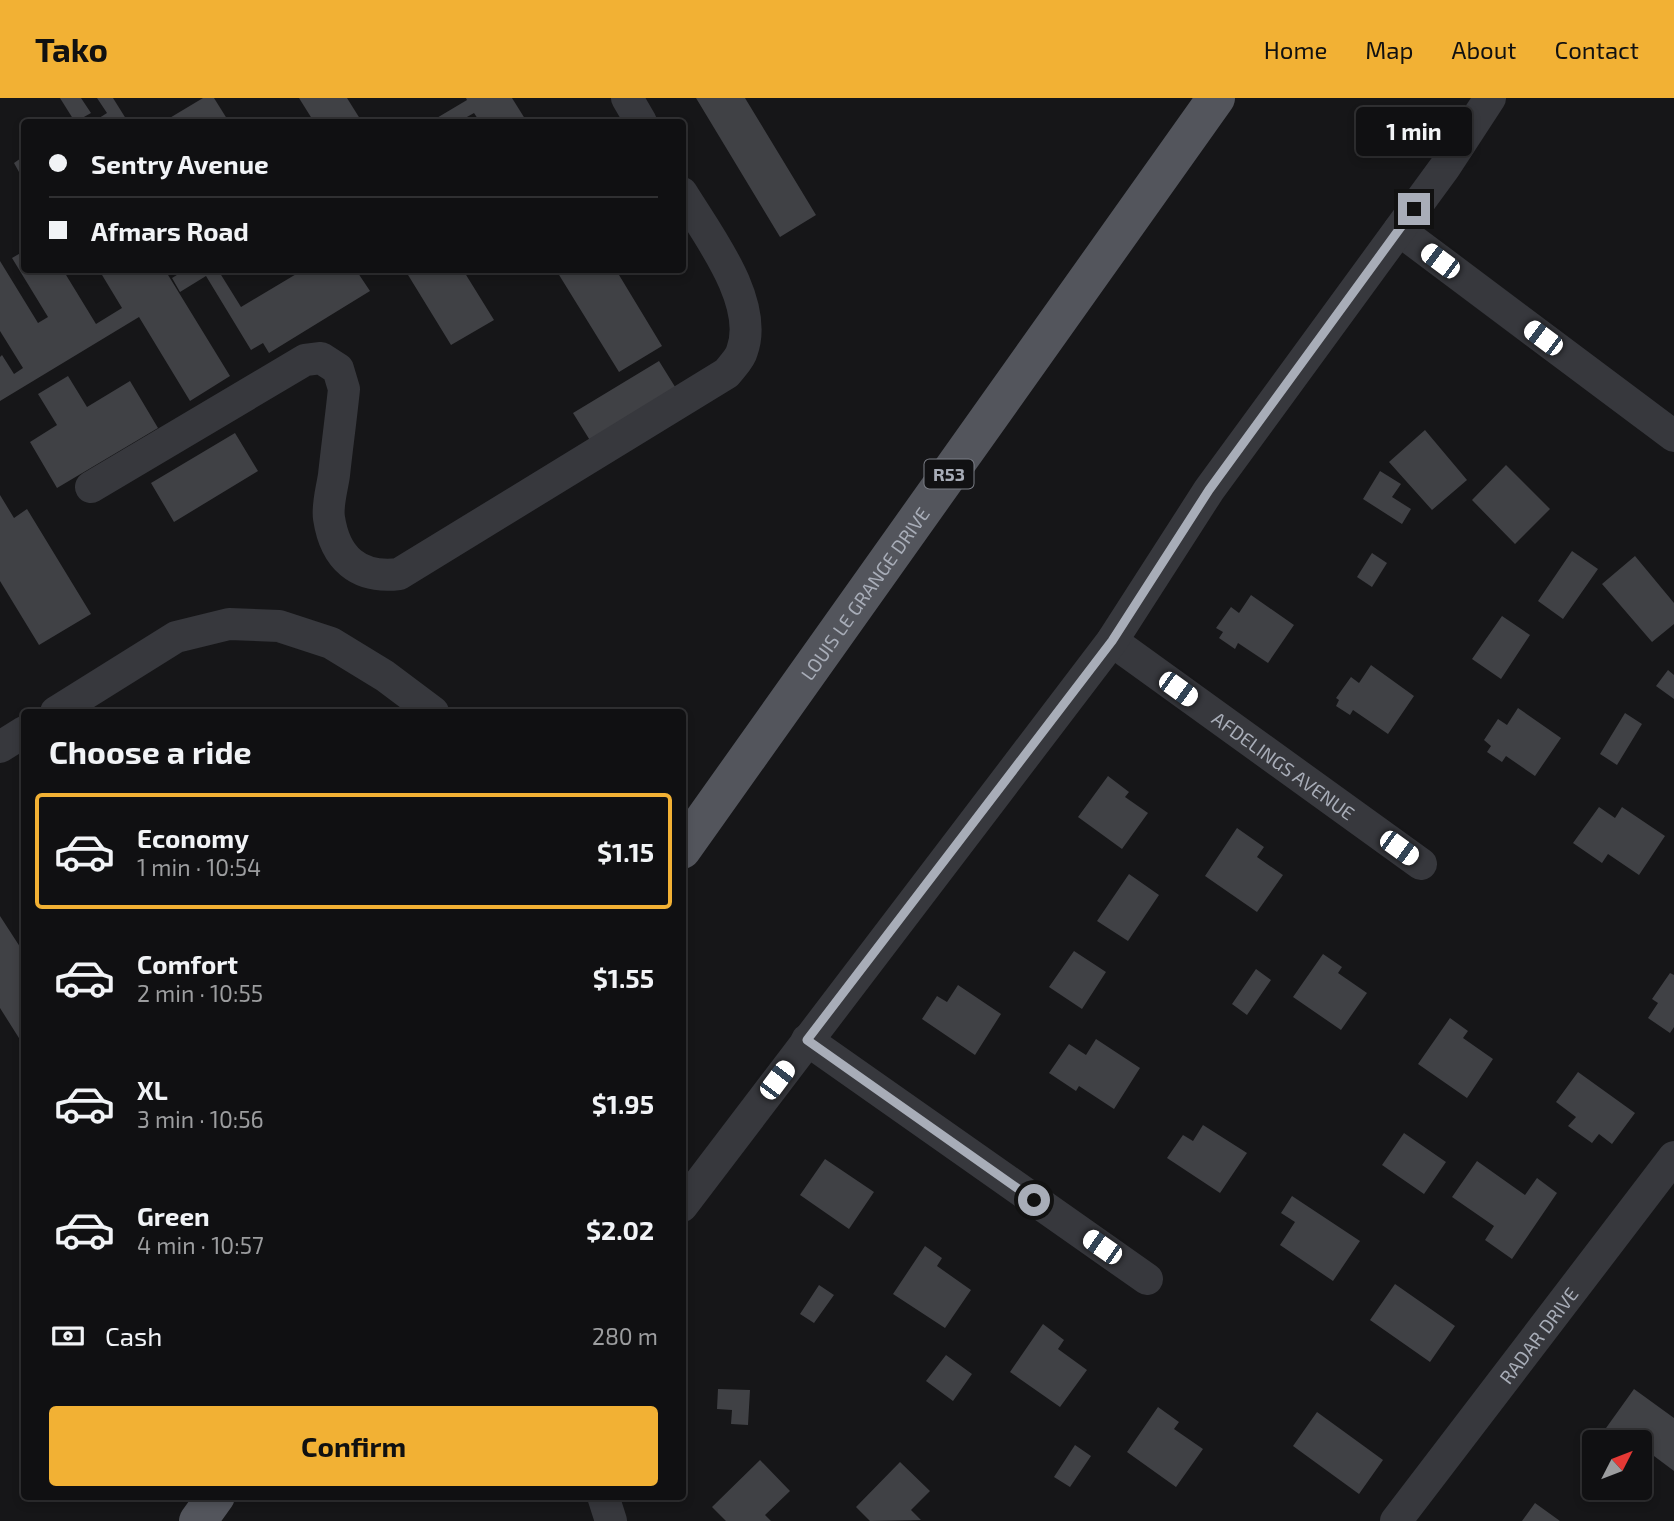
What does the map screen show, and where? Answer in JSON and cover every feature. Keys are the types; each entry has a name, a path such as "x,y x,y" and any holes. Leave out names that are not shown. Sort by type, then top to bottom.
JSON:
{"main road":[{"name":"LOUIS LE GRANGE DRIVE","path":"686,844 1216,98"},
{"path":"198,1521 213,1500"}],"street":[{"path":"627,98 639,119"},
{"path":"686,1201 1112,641 1209,490 1445,167 1490,98"},
{"path":"91,487 305,360 321,358 338,369 344,389 329,515 334,540 346,558 361,571 380,577 399,574 727,373 742,353 747,327 739,290 686,200"},
{"path":"1399,230 1674,436"},
{"path":"61,709 176,637 229,624 279,626 331,643 384,676 429,709"},
{"name":"AFDELINGS AVENUE","path":"1112,641 1421,864"},
{"path":"0,747 21,734"},
{"path":"807,1040 1147,1279"},
{"name":"RADAR DRIVE","path":"1400,1516 1674,1157"},
{"path":"604,1500 611,1521"}],"building":[{"path":"60,98 81,98 91,113 80,119 73,119"},
{"path":"97,98 113,98 126,119 98,119 107,113"},
{"path":"203,98 214,98 227,119 168,119"},
{"path":"299,98 347,98 360,119 312,119"},
{"path":"466,98 512,98 525,119 478,119 474,113 463,119 435,119 467,100"},
{"path":"696,98 745,98 816,215 780,237"},
{"path":"21,158 21,176 14,163"},
{"path":"21,253 21,273 12,258"},
{"path":"0,261 38,323 48,317 21,273 65,273 96,324 122,308 101,273 167,273 230,376 190,401 139,317 0,401 0,357 2,355 14,374 23,368 0,331"},
{"path":"180,273 220,273 241,307 298,273 358,273 370,291 269,353 263,343 251,350 206,276 180,292 172,278"},
{"path":"407,273 465,273 494,320 451,345"},
{"path":"558,273 618,273 662,346 619,372"},
{"path":"659,361 677,390 591,442 573,413"},
{"path":"68,376 87,407 130,381 158,428 57,488 30,442 57,425 38,394"},
{"path":"1425,430 1467,480 1432,510 1389,462"},
{"path":"235,433 258,471 174,522 151,483"},
{"path":"1506,465 1550,509 1515,544 1472,500"},
{"path":"1380,471 1401,484 1392,497 1411,509 1402,524 1363,499"},
{"path":"0,495 14,518 27,509 91,614 39,645 0,581"},
{"path":"1572,551 1598,569 1563,619 1538,601"},
{"path":"1372,553 1387,563 1372,587 1357,577"},
{"path":"1635,556 1674,603 1674,624 1652,642 1602,584"},
{"path":"1251,595 1294,625 1268,663 1238,643 1235,649 1219,638 1223,632 1216,628 1231,607 1239,613"},
{"path":"1502,616 1530,635 1501,679 1472,659"},
{"path":"1371,665 1414,696 1388,734 1353,710 1350,715 1336,706 1339,700 1336,698 1351,677 1359,683"},
{"path":"1668,670 1674,675 1674,699 1656,686"},
{"path":"1518,708 1561,738 1535,776 1506,756 1502,762 1487,752 1491,746 1484,740 1498,719 1507,725"},
{"path":"1625,713 1642,724 1617,765 1600,754"},
{"path":"1108,776 1129,792 1125,797 1148,813 1122,849 1078,817"},
{"path":"1599,807 1615,818 1622,807 1665,836 1639,875 1608,854 1602,863 1573,843"},
{"path":"1237,828 1264,847 1257,857 1283,875 1257,912 1205,876"},
{"path":"1129,874 1159,895 1128,941 1097,921"},
{"path":"0,916 21,948 21,1041 0,1008"},
{"path":"1074,951 1106,972 1082,1009 1049,987"},
{"path":"1323,954 1342,967 1338,973 1367,993 1341,1030 1293,997"},
{"path":"1256,969 1271,980 1247,1015 1232,1004"},
{"path":"1670,973 1674,975 1674,1027 1670,1033 1648,1018 1658,1003 1652,999"},
{"path":"958,985 1001,1014 975,1055 922,1019 937,996 947,1002"},
{"path":"1450,1018 1468,1031 1463,1038 1493,1059 1467,1098 1418,1064"},
{"path":"1096,1039 1140,1068 1114,1109 1079,1086 1076,1091 1049,1073 1069,1044 1086,1055"},
{"path":"1578,1072 1635,1113 1612,1144 1599,1134 1592,1143 1568,1126 1576,1117 1556,1102"},
{"path":"1203,1125 1247,1153 1220,1193 1167,1158 1183,1135 1193,1141"},
{"path":"1404,1133 1446,1162 1424,1194 1382,1165"},
{"path":"825,1159 874,1192 849,1229 800,1195"},
{"path":"1477,1161 1525,1195 1537,1178 1557,1193 1512,1259 1485,1240 1494,1226 1452,1197"},
{"path":"1292,1196 1360,1241 1333,1281 1280,1245 1295,1222 1281,1213"},
{"path":"925,1246 942,1258 937,1266 971,1290 945,1328 893,1294"},
{"path":"1395,1284 1455,1326 1430,1362 1370,1320"},
{"path":"819,1285 834,1295 814,1323 800,1314"},
{"path":"1043,1324 1064,1340 1058,1349 1087,1370 1060,1407 1010,1372"},
{"path":"946,1355 972,1374 953,1401 926,1381"},
{"path":"718,1389 750,1390 748,1425 731,1424 732,1410 717,1409"},
{"path":"1634,1389 1674,1418 1674,1471 1652,1454 1652,1430 1605,1430"},
{"path":"1158,1407 1179,1422 1174,1429 1203,1449 1176,1487 1127,1452"},
{"path":"1317,1412 1383,1460 1359,1494 1293,1446"},
{"path":"1075,1445 1091,1456 1070,1487 1054,1477"},
{"path":"760,1460 790,1491 765,1515 771,1521 726,1521 712,1507"},
{"path":"900,1462 930,1491 911,1510 921,1520 870,1521 856,1507"},
{"path":"1535,1503 1560,1521 1522,1521"}],"route":[{"path":"1034,1200 807,1040 1112,641 1209,490 1414,209"}]}
